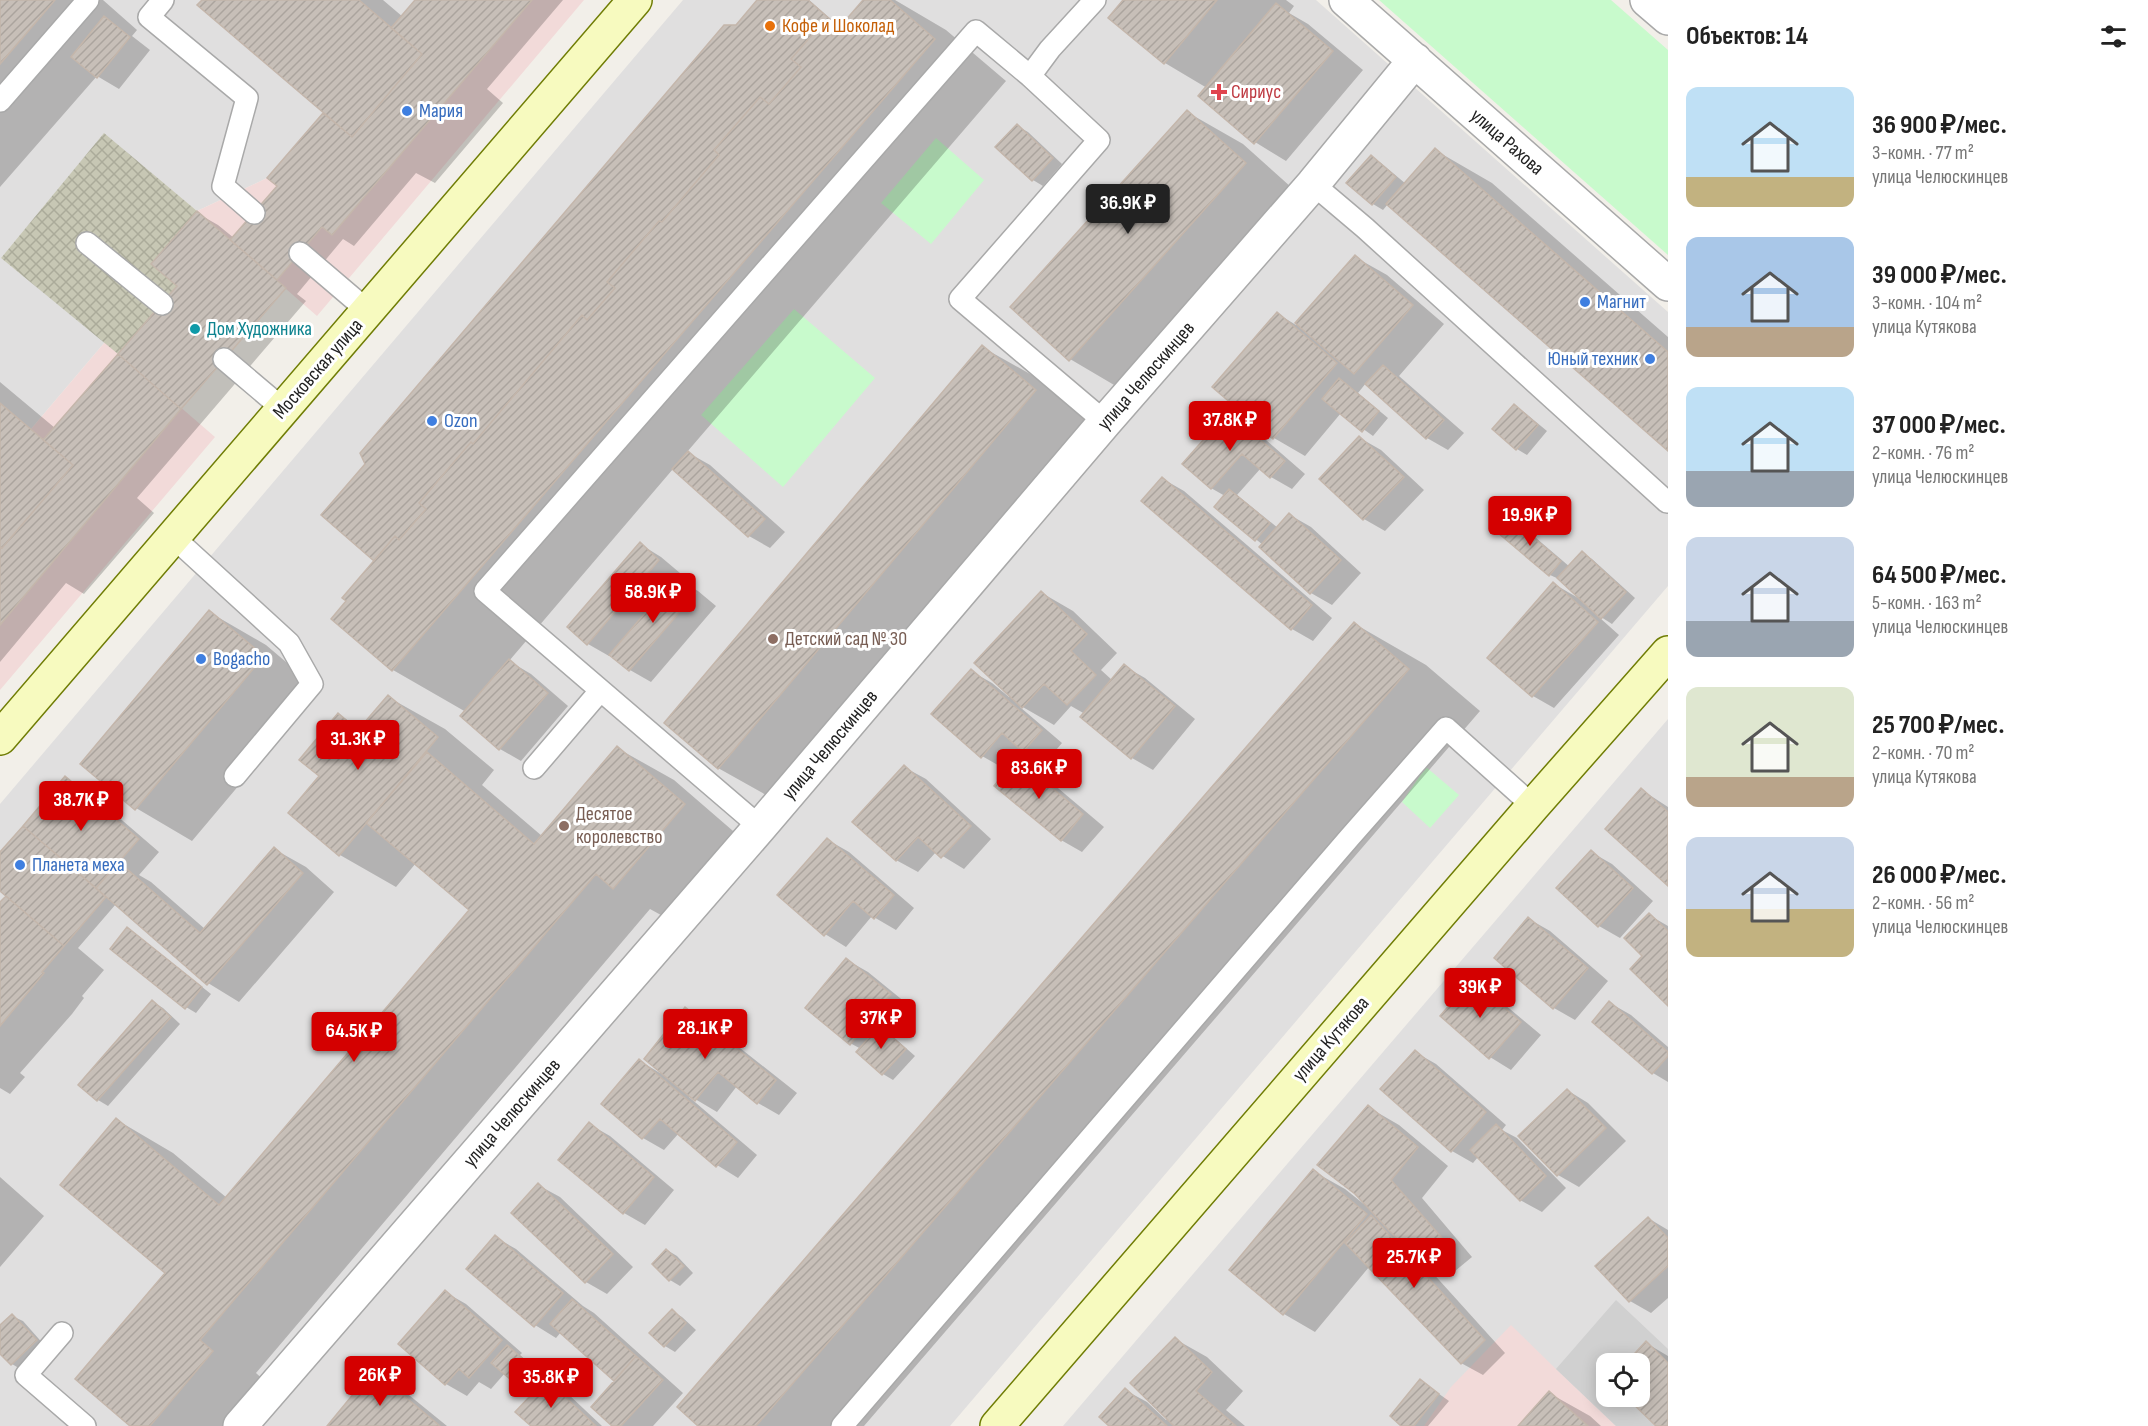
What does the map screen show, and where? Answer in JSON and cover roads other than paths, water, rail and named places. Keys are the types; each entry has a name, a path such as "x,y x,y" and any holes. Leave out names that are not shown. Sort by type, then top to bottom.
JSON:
{"street":[{"name":"Московская улица","path":"0,738 635,0"},
{"name":"улица Рахова","path":"1346,0 1668,284"},
{"path":"1647,0 1668,18"},
{"name":"улица Челюскинцев","path":"240,1426 760,827 1105,423 1313,184 1414,60"},
{"name":"улица Кутякова","path":"997,1426 1668,653"}],"lane":[{"path":"0,101 88,0"},
{"path":"163,0 149,17 247,98 223,186 254,213"},
{"path":"1030,76 1050,49 1095,0"},
{"path":"760,827 485,591 976,31 1030,76 1099,140 960,299 1105,423"},
{"path":"1313,184 1365,228 1666,502"},
{"path":"87,243 162,304"},
{"path":"300,254 368,311"},
{"path":"224,359 283,409"},
{"path":"172,536 289,643 312,684 236,776"},
{"path":"534,768 600,691"},
{"path":"842,1426 1446,728 1533,806"},
{"path":"62,1334 26,1375 85,1426"}],"place":[{"name":"Кофе и Шоколад","path":"770,26"},
{"name":"Сириус","path":"1219,92"},
{"name":"Мария","path":"407,111"},
{"name":"Магнит","path":"1585,302"},
{"name":"Дом Художника","path":"195,329"},
{"name":"Юный техник","path":"1650,359"},
{"name":"Ozon","path":"432,421"},
{"name":"Детский сад № 30","path":"773,639"},
{"name":"Bogacho","path":"201,659"},
{"name":"Десятое королевство","path":"564,826"},
{"name":"Планета меха","path":"20,865"}]}
